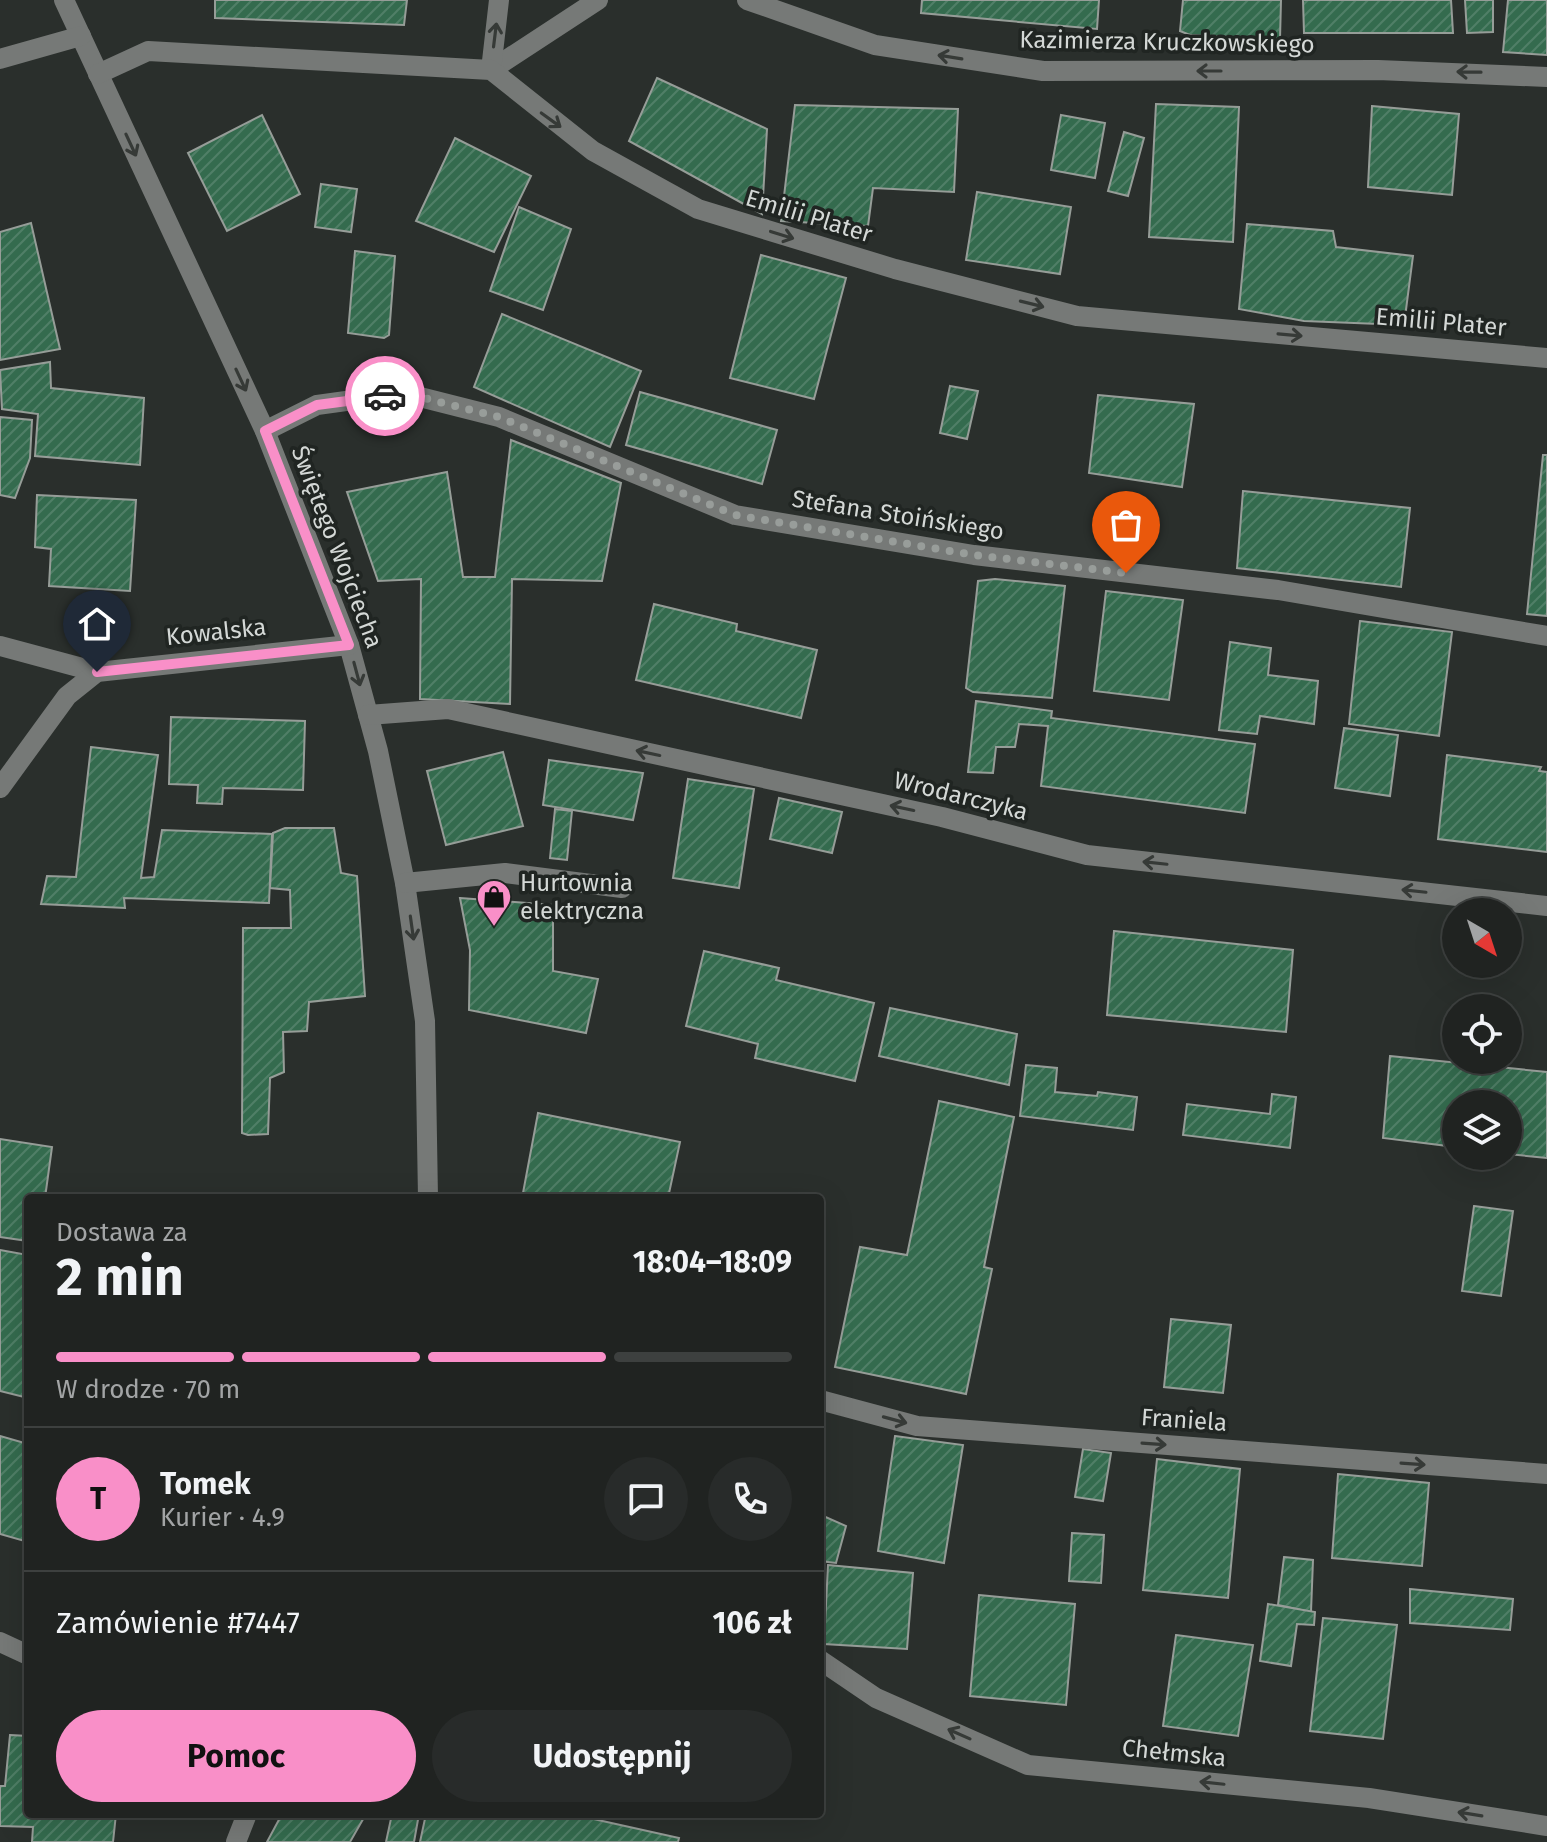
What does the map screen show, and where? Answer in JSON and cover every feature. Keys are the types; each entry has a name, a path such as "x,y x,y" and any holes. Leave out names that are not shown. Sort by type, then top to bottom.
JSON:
{"street":[{"name":"Świętego Wojciecha","path":"64,0 265,431 349,645 368,715 405,883 425,1021 428,1194"},
{"path":"491,70 499,0"},
{"path":"98,74 148,51 491,70 598,0"},
{"name":"Kazimierza Kruczkowskiego","path":"747,0 875,45 1043,71 1378,70 1509,73 1547,77"},
{"path":"0,59 81,36"},
{"name":"Emilii Plater","path":"491,70 593,151 698,209 895,269 1077,316 1547,358"},
{"name":"Stefana Stoińskiego","path":"265,431 317,405 404,393 499,417 735,515 974,555 1278,590 1547,636"},
{"name":"Kowalska","path":"97,672 349,645"},
{"path":"0,646 97,672"},
{"path":"0,788 67,696 97,672"},
{"name":"Wrodarczyka","path":"368,715 448,709 942,817 1087,855 1547,906"},
{"path":"405,883 505,873 622,888"},
{"name":"Franiela","path":"824,1401 917,1426 1547,1474"},
{"path":"0,1642 24,1653"},
{"name":"Chełmska","path":"824,1663 876,1698 1028,1765 1369,1798 1547,1826"},
{"path":"236,1842 245,1818"}],"building":[{"path":"215,0 407,0 404,25 215,18"},
{"path":"922,0 1099,0 1097,29 921,13"},
{"path":"1183,0 1281,0 1280,39 1190,35 1180,31"},
{"path":"1303,0 1451,0 1453,33 1304,33"},
{"path":"1465,0 1493,0 1493,32 1467,33"},
{"path":"1508,0 1547,0 1547,55 1503,52"},
{"path":"657,78 767,129 762,214 629,141"},
{"path":"1156,104 1239,107 1233,242 1149,237"},
{"path":"795,105 958,109 954,192 873,188 868,226 781,221"},
{"path":"1372,106 1459,114 1452,195 1368,187"},
{"path":"262,115 300,194 227,231 188,153"},
{"path":"1061,115 1105,123 1095,178 1051,170"},
{"path":"1124,132 1144,138 1128,196 1108,191"},
{"path":"455,138 531,176 494,252 416,221"},
{"path":"321,184 357,189 351,232 315,227"},
{"path":"977,192 1071,207 1060,274 966,260"},
{"path":"519,207 571,229 543,310 490,291"},
{"path":"31,223 60,349 0,360 0,232"},
{"path":"1247,224 1333,231 1336,247 1413,256 1404,325 1304,321 1239,309"},
{"path":"355,251 395,256 389,335 384,338 348,333"},
{"path":"761,255 846,278 814,399 730,378"},
{"path":"502,314 641,371 610,447 474,387"},
{"path":"50,362 51,388 144,398 140,465 35,456 38,414 2,409 0,370"},
{"path":"950,386 978,391 967,439 940,433"},
{"path":"640,392 777,430 762,484 626,445"},
{"path":"1098,395 1194,404 1182,487 1089,473"},
{"path":"0,417 32,420 30,458 15,498 0,495"},
{"path":"511,440 621,483 602,581 512,579 510,704 420,699 421,579 378,581 347,492 447,472 463,577 495,577"},
{"path":"1543,455 1547,455 1547,616 1527,614"},
{"path":"1243,491 1410,508 1401,587 1237,568"},
{"path":"37,495 136,500 130,591 49,586 51,549 35,547"},
{"path":"995,579 1065,586 1052,698 973,692 966,688 978,581"},
{"path":"1106,591 1183,600 1169,700 1094,691"},
{"path":"654,604 737,624 736,631 817,650 801,718 636,680"},
{"path":"1360,621 1452,632 1439,736 1349,724"},
{"path":"1230,642 1271,648 1268,675 1318,681 1314,724 1260,716 1257,734 1219,730"},
{"path":"976,701 1052,711 1051,718 1255,744 1245,813 1041,786 1048,726 1019,724 1015,747 996,747 993,773 968,772"},
{"path":"171,717 305,721 303,790 223,788 222,804 197,803 198,785 169,784"},
{"path":"1344,728 1398,735 1390,796 1335,788"},
{"path":"91,747 158,755 141,878 154,877 162,830 272,834 269,903 124,898 125,908 41,904 47,876 76,877"},
{"path":"503,752 523,826 446,845 427,771"},
{"path":"1447,755 1541,767 1539,771 1547,772 1547,852 1438,839"},
{"path":"549,760 643,773 633,820 543,805"},
{"path":"688,779 754,789 739,888 673,878"},
{"path":"779,798 842,812 832,853 770,839"},
{"path":"555,809 572,811 567,860 550,858"},
{"path":"285,828 334,828 341,873 357,876 365,996 309,1002 307,1031 283,1032 284,1072 270,1078 268,1134 248,1135 242,1133 243,928 291,928 290,890 270,888 273,833"},
{"path":"460,898 553,905 553,971 598,979 586,1033 469,1010 470,950"},
{"path":"1114,931 1293,950 1286,1032 1107,1015"},
{"path":"704,951 779,968 776,980 874,1003 855,1081 755,1058 758,1044 686,1026"},
{"path":"890,1008 1017,1034 1009,1085 879,1056"},
{"path":"1390,1056 1442,1061 1442,1074 1522,1074 1522,1069 1547,1072 1547,1158 1522,1155 1522,1090 1442,1090 1442,1145 1383,1138"},
{"path":"1026,1065 1057,1068 1055,1092 1097,1096 1098,1092 1137,1097 1133,1130 1020,1116"},
{"path":"1272,1094 1296,1097 1290,1148 1183,1135 1187,1104 1270,1114"},
{"path":"939,1101 1014,1117 984,1267 992,1269 966,1394 835,1367 860,1247 907,1255"},
{"path":"538,1113 680,1142 669,1194 523,1193"},
{"path":"0,1139 52,1147 46,1194 24,1194 24,1240 0,1237"},
{"path":"1474,1206 1513,1211 1501,1296 1462,1291"},
{"path":"0,1250 24,1254 24,1397 0,1391"},
{"path":"1171,1319 1231,1325 1223,1393 1164,1387"},
{"path":"0,1436 24,1443 24,1541 0,1534"},
{"path":"895,1436 963,1445 944,1563 878,1551"},
{"path":"1083,1449 1111,1453 1103,1501 1075,1497"},
{"path":"1157,1459 1240,1469 1228,1598 1143,1590"},
{"path":"1338,1474 1429,1483 1422,1566 1332,1558"},
{"path":"824,1516 846,1526 836,1563 824,1562"},
{"path":"1072,1533 1104,1535 1101,1583 1069,1581"},
{"path":"1284,1557 1313,1560 1311,1612 1278,1605"},
{"path":"828,1565 913,1573 907,1649 824,1644"},
{"path":"1410,1589 1513,1599 1510,1630 1410,1623"},
{"path":"979,1595 1075,1604 1066,1705 970,1696"},
{"path":"1268,1604 1315,1612 1314,1625 1297,1624 1291,1666 1260,1661"},
{"path":"1323,1618 1397,1625 1383,1739 1310,1731"},
{"path":"1176,1635 1253,1645 1238,1736 1163,1726"},
{"path":"10,1735 24,1736 24,1818 116,1818 113,1842 32,1842 33,1827 0,1826 0,1786 5,1786"},
{"path":"280,1818 364,1818 350,1842 267,1842"},
{"path":"391,1818 418,1818 414,1842 386,1842"},
{"path":"425,1818 589,1818 679,1838 678,1842 420,1842"}],"way so far":[{"path":"385,396 404,393 499,417 735,515 974,555 1126,573"}],"place":[{"name":"Hurtownia elektryczna","path":"494,928"}],"route":[{"path":"97,672 349,645 265,431 317,405 385,396"}]}
